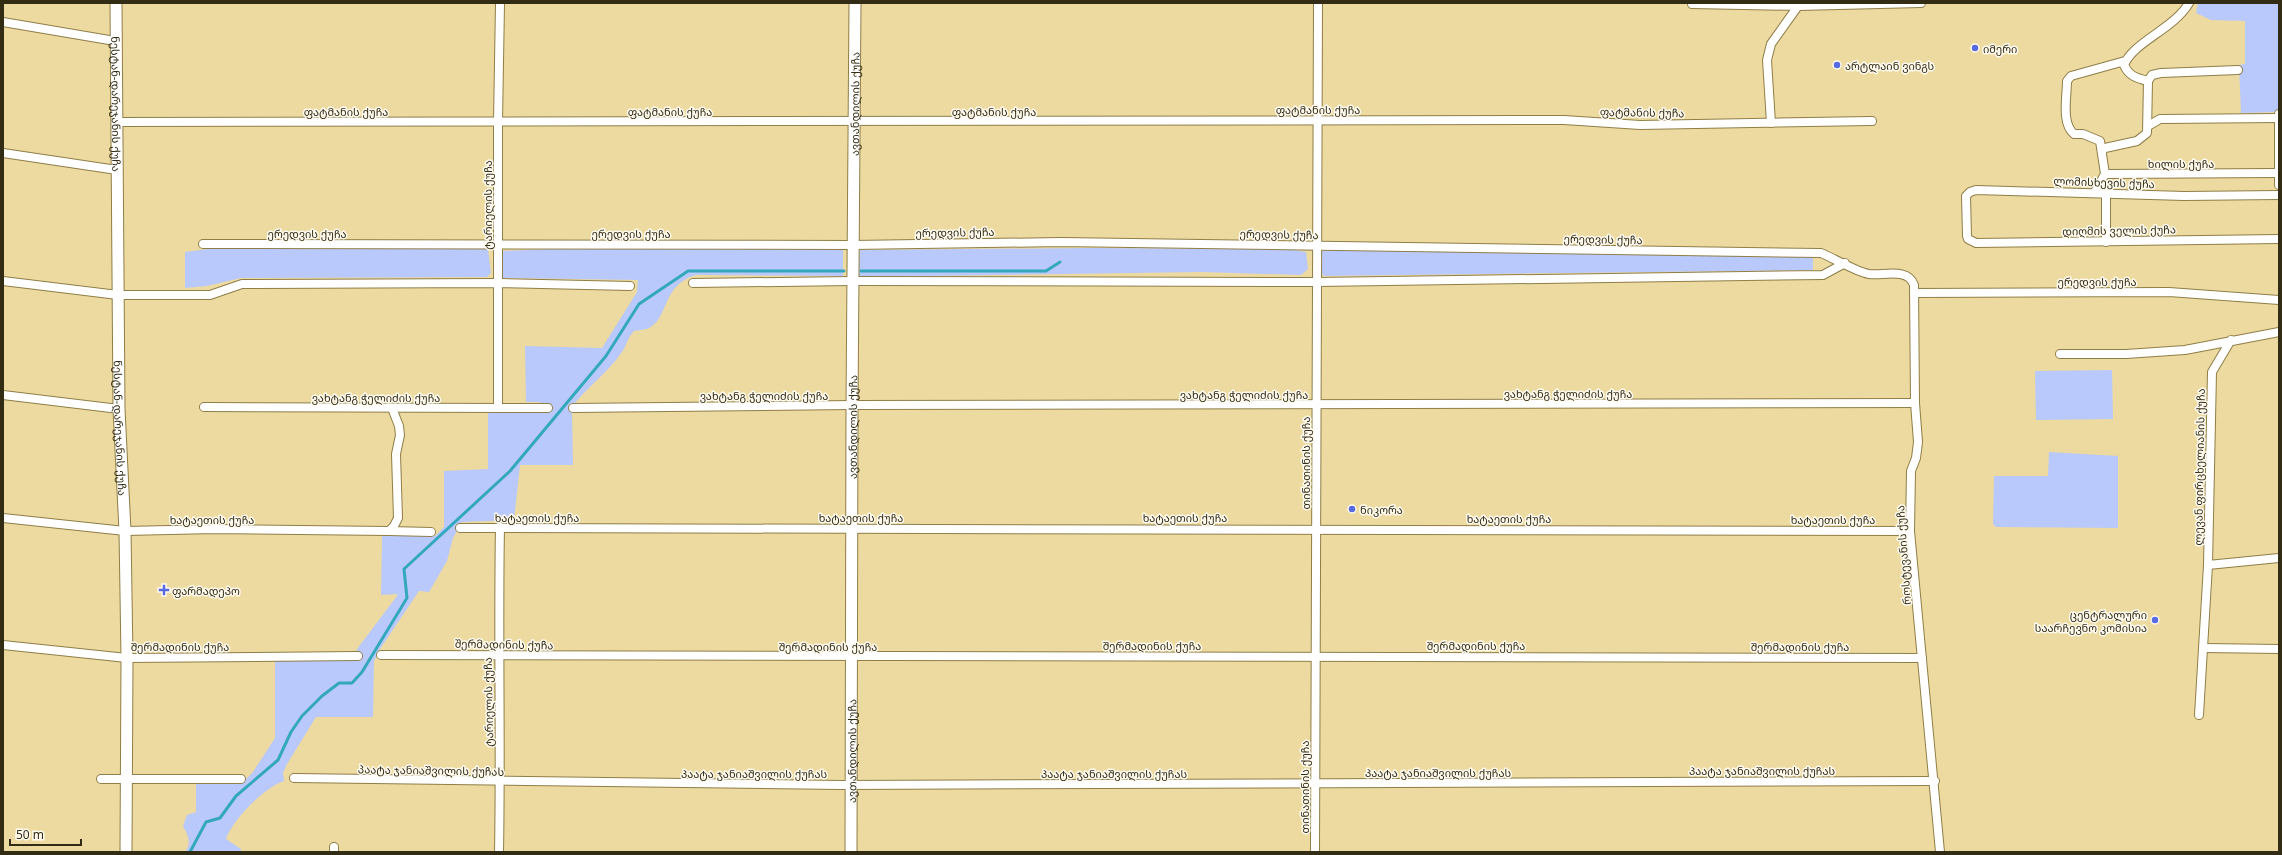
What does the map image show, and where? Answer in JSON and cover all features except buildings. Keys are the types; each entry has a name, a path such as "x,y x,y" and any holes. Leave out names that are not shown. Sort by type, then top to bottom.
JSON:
{"street":[{"name":"ნესტან-დარეჯანის ქუჩა","path":"116,3 115,41 119,409 125,531 127,658 126,852"},
{"name":"ტარიელის ქუჩა","path":"498,408 498,122 500,3"},
{"name":"ავთანდილის ქუჩა","path":"851,852 852,281 855,3"},
{"name":"თინათინის ქუჩა","path":"1315,852 1318,3"},
{"path":"1692,4 1798,6 1921,3"},
{"path":"2148,81 2134,77 2128,73 2124,65 2127,56 2171,24 2189,3"},
{"path":"1771,123 1767,60 1770,44 1798,6"},
{"path":"3,22 115,41"},
{"path":"2095,192 2105,174 2100,141 2083,134 2074,134 2069,130 2067,123 2068,81 2071,76 2126,61"},
{"path":"2102,151 2105,148 2137,141 2143,138 2147,133 2148,81 2152,75 2161,73 2238,70"},
{"path":"2148,126 2160,119 2278,116 2277,173 2279,184"},
{"name":"ფატმანის ქუჩა","path":"116,122 1564,120 1640,125 1872,121"},
{"path":"3,153 117,170"},
{"name":"ხილის ქუჩა","path":"2105,174 2277,173"},
{"name":"ლომისხევის ქუჩა","path":"1966,232 1966,196 1970,192 2106,192 2184,196 2279,195"},
{"path":"2106,192 2106,242"},
{"name":"დიღმის ველის ქუჩა","path":"1966,232 1968,239 1976,243 2279,239"},
{"name":"ერედვის ქუჩა","path":"203,244 499,243 853,245 1061,242 1821,253 1845,263"},
{"path":"693,283 852,281 1317,282 1823,275 1845,263"},
{"name":"როსტევანის ქუჩა","path":"1845,263 1868,274 1905,275 1912,279 1914,293 1915,403 1918,442 1916,458 1911,471 1910,531 1940,852"},
{"path":"3,281 118,295 210,295 242,284 499,283 630,286"},
{"name":"ერედვის ქუჩა","path":"1914,293 2169,292 2279,300"},
{"path":"2060,354 2126,354 2178,350 2279,332"},
{"name":"ლევან ფირცხელიანის ქუჩა","path":"2200,715 2208,565 2212,372 2231,340"},
{"path":"3,395 119,409"},
{"name":"ვახტანგ ჭელიძის ქუჩა","path":"573,408 852,405 1915,403"},
{"name":"ვახტანგ ჭელიძის ქუჩა","path":"204,407 548,408"},
{"path":"389,531 394,526 398,518 396,454 400,435 399,426 392,408"},
{"name":"ხატაეთის ქუჩა","path":"3,518 125,531 215,529 431,532"},
{"name":"ტარიელის ქუჩა","path":"499,852 500,782 498,655 500,527"},
{"name":"ხატაეთის ქუჩა","path":"460,528 1316,528 1910,531"},
{"path":"2208,565 2279,558"},
{"name":"შერმადინის ქუჩა","path":"3,645 127,658 358,656"},
{"path":"2204,648 2279,649"},
{"name":"შერმადინის ქუჩა","path":"381,655 1922,658"},
{"name":"პაატა ჯანიაშვილის ქუჩას","path":"294,778 500,782 852,785 1934,781"},
{"path":"101,779 242,780"}],"shaded area":[{"path":"2198,3 2279,3 2279,112 2241,113 2239,65 2245,64 2245,21 2211,20 2196,13"},
{"path":"1088,248 1287,249 1306,252 1308,269 1301,275 1201,272 858,277 860,250"},
{"path":"208,249 488,249 491,273 487,277 241,278 207,286 185,288 185,252"},
{"path":"551,249 843,249 843,276 696,275 685,279 677,286 671,293 660,317 655,323 647,329 634,331 616,360 569,411 572,411 573,465 520,465 514,520 462,522 453,538 447,561 429,592 419,591 380,649 374,661 373,717 316,717 287,764 283,773 284,781 276,784 250,805 229,831 226,839 241,849 241,852 185,852 189,842 183,826 187,815 196,812 196,784 241,784 253,772 275,738 275,661 355,661 357,649 397,596 397,594 381,595 382,536 435,536 444,527 444,471 488,469 488,413 539,411 540,402 526,402 525,346 602,348 637,292 638,280 502,278 503,251"},
{"path":"1386,250 1813,257 1813,270 1324,276 1321,273 1321,252 1323,251"},
{"path":"2112,370 2113,419 2036,420 2035,371"},
{"path":"2049,452 2118,456 2118,528 1996,527 1993,524 1994,476 2048,476"}],"waterway":[{"path":"861,271 1046,271 1060,262"},
{"path":"190,852 206,822 220,818 236,796 278,760 291,732 302,716 322,696 339,683 352,683 362,672 407,598 404,569 510,471 606,356 639,304 688,271 844,271"}],"place":[{"name":"იმერი","path":"1975,48"},
{"name":"არტლაინ ვინგს","path":"1837,65"},
{"name":"ნიკორა","path":"1352,509"},
{"name":"ფარმადეპო","path":"164,590"},
{"name":"ცენტრალური საარჩევნო კომისია","path":"2155,620"}]}
